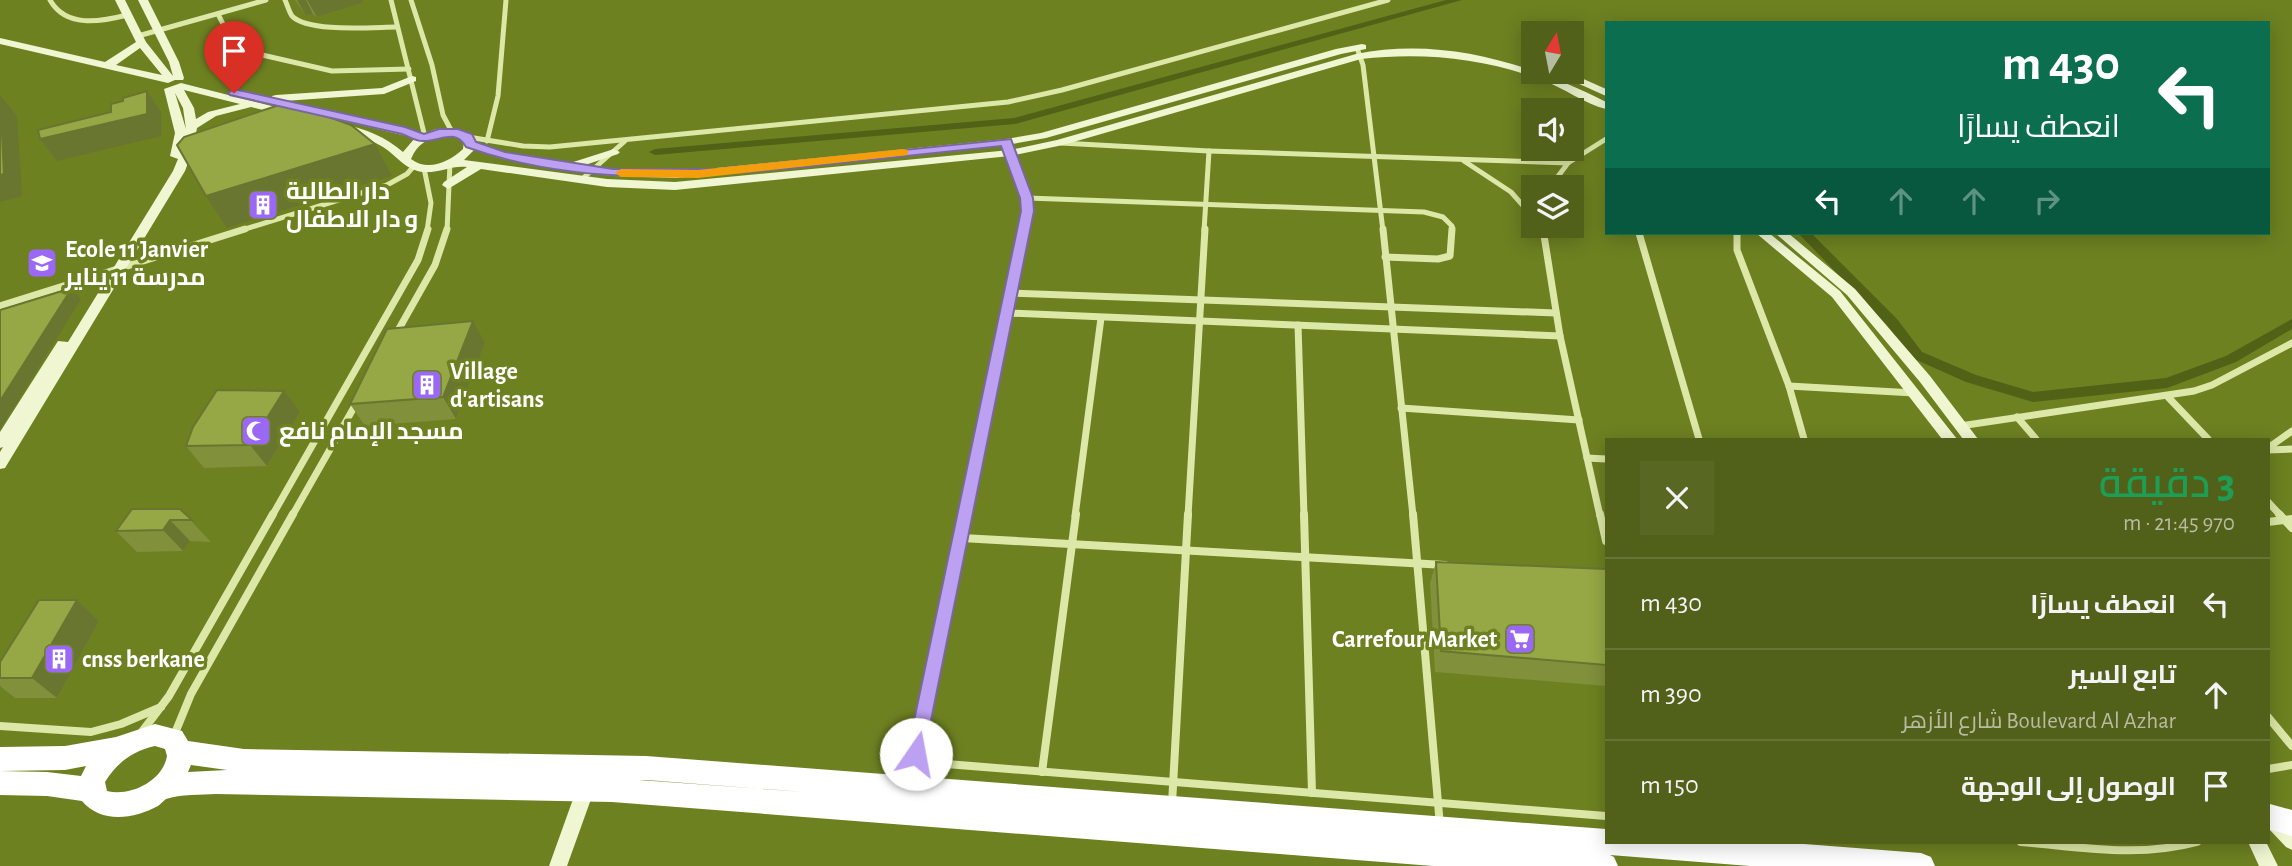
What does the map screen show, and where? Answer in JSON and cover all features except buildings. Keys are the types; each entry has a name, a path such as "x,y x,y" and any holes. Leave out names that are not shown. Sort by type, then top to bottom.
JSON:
{"highway":[{"path":"0,758 65,758 155,735 176,745 244,761 646,768 1172,809 1439,817 1605,837"},
{"path":"128,743 96,771 92,790 99,803 117,807 140,801 162,787 176,769 176,745"},
{"path":"162,787 216,782 586,788 1604,866"},
{"path":"0,783 47,783 92,790"},
{"path":"1674,845 1921,866"}],"main road":[{"path":"0,464 179,171 188,150 193,126 188,105 139,40 120,0"},
{"path":"0,443 149,206 178,151 181,133 174,83 159,30 143,0"},
{"path":"107,66 139,40"},
{"path":"0,41 258,102 425,137"},
{"path":"258,102 361,133 415,164 482,165 643,186 696,185 1008,147 1359,52 1403,46 1453,48 1521,60"},
{"path":"0,49 174,83"},
{"path":"415,164 412,145 425,137 452,132 503,156 593,171 655,175 708,173 1059,143 1359,52 1408,52 1500,62 1560,82 1605,105"},
{"path":"193,126 223,110 258,102 384,91 411,74"},
{"path":"1584,83 1605,93"},
{"path":"452,163 466,153 469,141"},
{"path":"564,167 614,152"},
{"path":"448,185 462,174 482,165"},
{"path":"1764,235 1836,294 1949,438"},
{"path":"1783,235 1851,292 1925,379 1970,438"},
{"path":"558,866 586,788"},
{"path":"2274,818 2292,841"},
{"path":"2257,844 2269,866"}],"street":[{"path":"50,0 57,12 67,16 98,21 127,15"},
{"path":"139,40 159,30 267,0"},
{"path":"285,0 292,16 308,24 397,27"},
{"path":"391,0 425,137"},
{"path":"411,0 432,65 443,115 452,132"},
{"path":"487,142 498,96 506,0"},
{"path":"469,141 550,147 1008,102 1062,90 1388,0"},
{"path":"218,14 233,44 244,50 332,71 411,74"},
{"path":"1359,52 1375,156 1418,564 1439,817"},
{"path":"581,180 625,140"},
{"path":"1559,175 1568,163 1605,140"},
{"path":"1059,143 1209,151 1568,163"},
{"path":"1008,147 1027,198 1027,211 917,758 921,762 1312,793 1439,817 1605,816"},
{"path":"1172,809 1209,151"},
{"path":"1464,161 1521,201"},
{"path":"392,340 429,276 442,247 449,219 448,185 452,163"},
{"path":"0,306 387,185 407,174 415,164 430,187 430,216 418,260 162,707 128,743"},
{"path":"1027,198 1434,214 1443,217 1452,226 1452,252 1446,258 1385,257"},
{"path":"1640,235 1699,438"},
{"path":"1737,235 1737,250 1789,386 1804,438"},
{"path":"1543,238 1560,336 1587,458 1603,508 1605,530"},
{"path":"1012,293 1556,313"},
{"path":"1008,313 1560,336"},
{"path":"1042,772 1101,318"},
{"path":"1298,325 1312,793"},
{"path":"1960,426 2168,397 2212,385 2292,343"},
{"path":"1789,386 1915,393"},
{"path":"2168,397 2207,438"},
{"path":"176,745 191,694 359,399"},
{"path":"1401,408 1579,419"},
{"path":"2017,416 2035,438"},
{"path":"2270,448 2292,431"},
{"path":"2270,449 2292,449"},
{"path":"1587,458 1605,459"},
{"path":"2270,504 2288,519 2292,528"},
{"path":"2270,522 2288,519"},
{"path":"962,538 1458,565"},
{"path":"0,726 91,732 121,724 162,707"},
{"path":"2270,720 2292,746"},
{"path":"2270,769 2292,765"},
{"path":"2047,844 2150,852 2172,850 2191,844"}],"waterway":[{"path":"655,152 1015,121 1457,0"},
{"path":"1806,235 1892,322 1917,355 1971,379 2033,397 2167,383 2231,359 2292,323"}],"slow traffic":[{"path":"621,173 698,174 903,153"}],"place":[{"name":"دار الطالبة و دار الاطفال","path":"263,205"},
{"name":"Ecole 11 Janvier مدرسة 11 يناير","path":"42,263"},
{"name":"Village d'artisans","path":"427,385"},
{"name":"مسجد الإمام نافع","path":"256,431"},
{"name":"Carrefour Market","path":"1520,639"},
{"name":"cnss berkane","path":"59,659"}],"route":[{"path":"234,93 405,131 424,138 439,133 458,133 468,137 471,144 503,156 613,173 718,173 1006,142 1027,198 1027,211 916,754"}]}
